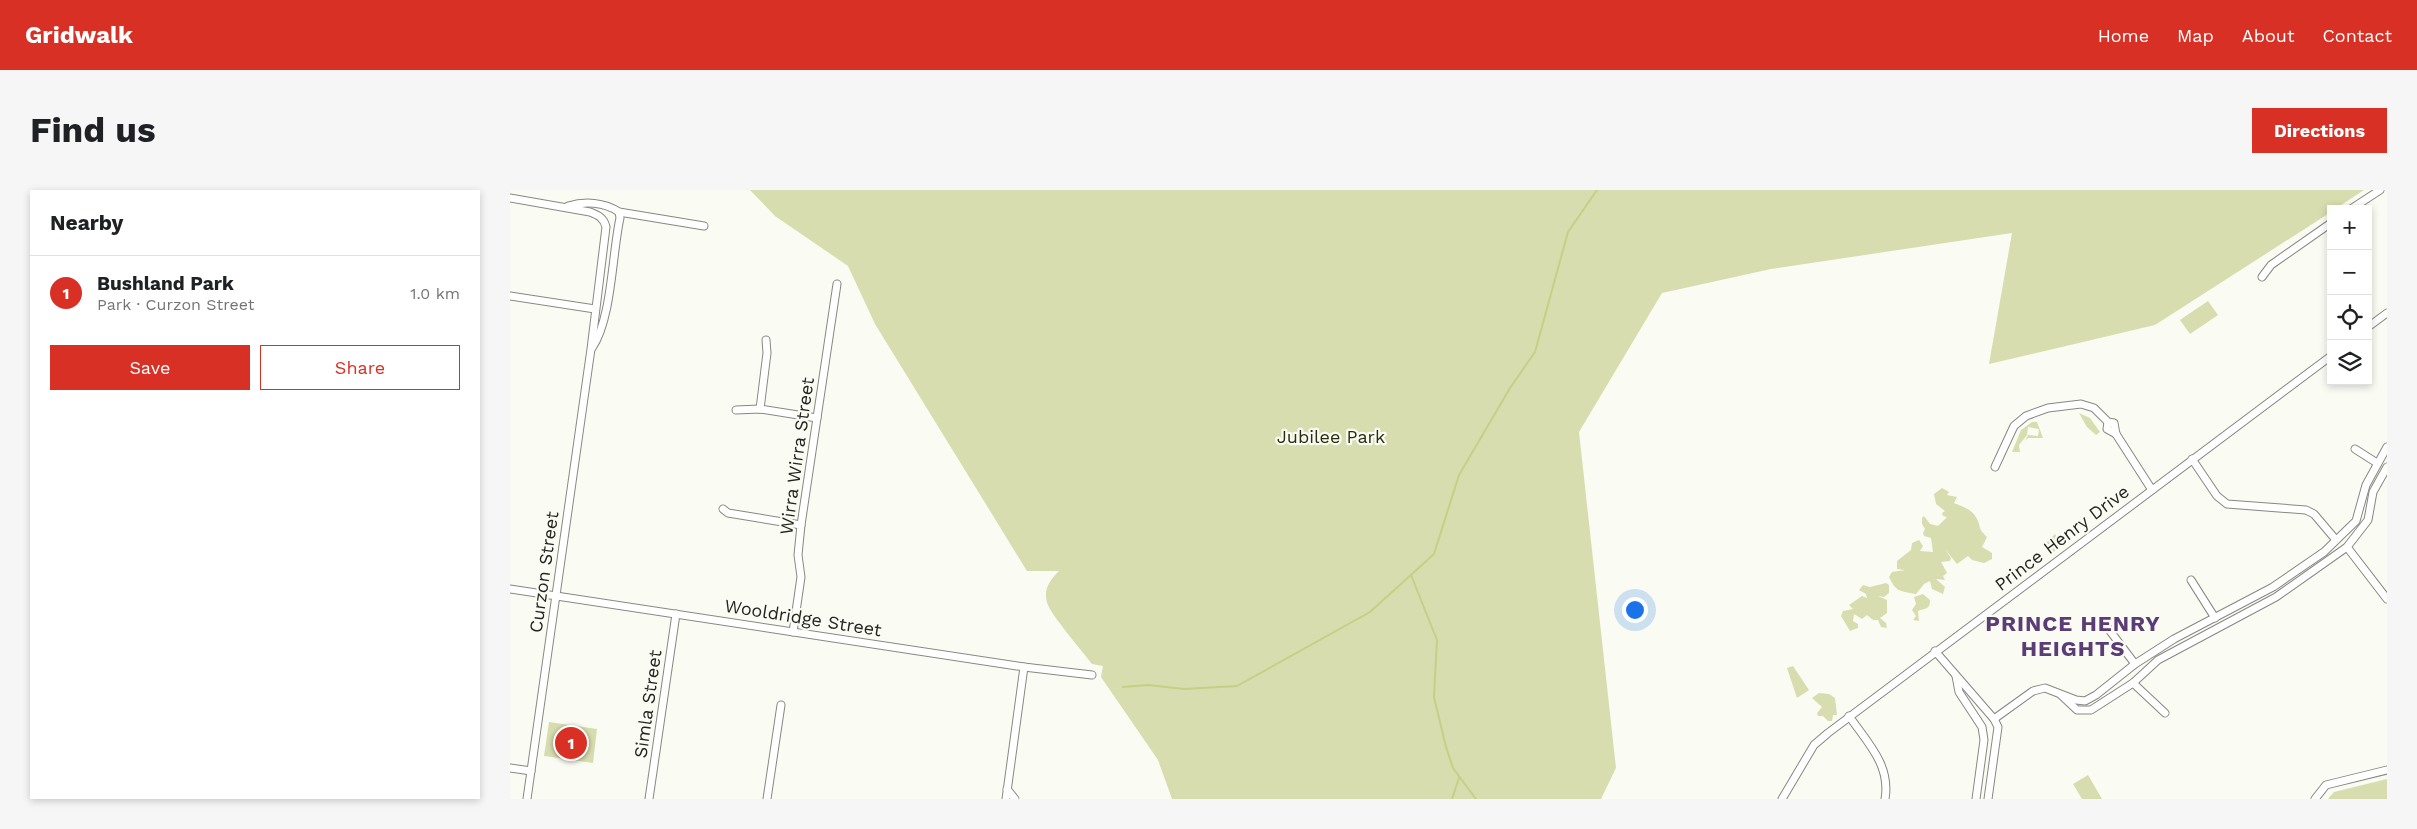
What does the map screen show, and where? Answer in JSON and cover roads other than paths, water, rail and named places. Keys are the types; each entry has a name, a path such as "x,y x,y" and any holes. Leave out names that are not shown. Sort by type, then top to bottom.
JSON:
{"street":[{"path":"2357,205 2380,190"},
{"path":"510,198 566,206 578,203 595,203 612,207 619,212 704,226"},
{"name":"Curzon Street","path":"527,799 592,349 595,309 606,227 605,222 599,216 566,206"},
{"name":"Curzon Street","path":"592,349 599,338 605,313 620,218 619,212"},
{"path":"2262,277 2271,265 2327,226"},
{"name":"Wirra Wirra Street","path":"793,632 800,577 798,555 800,525 837,284"},
{"path":"510,296 595,309"},
{"path":"2372,324 2387,313"},
{"path":"760,409 767,353 766,340"},
{"name":"Prince Henry Drive","path":"1782,799 1814,745 1848,716 2327,359"},
{"path":"1995,466 2014,426 2026,416 2048,408 2081,404 2094,408 2108,422 2108,429 2116,434 2152,490"},
{"path":"736,410 760,409 817,418"},
{"path":"1994,719 2033,692 2045,688 2085,700 2096,695 2135,664 2174,639 2273,587 2324,552 2356,521 2366,485 2387,447"},
{"path":"2355,449 2377,463"},
{"path":"2192,459 2217,496 2227,504 2306,510 2314,514 2336,540"},
{"path":"2060,694 2070,705 2084,711 2091,710 2133,683 2158,660 2276,596 2347,547 2368,520 2373,492 2387,467"},
{"path":"723,509 728,513 800,525"},
{"path":"2347,547 2387,598"},
{"path":"2190,580 2215,618"},
{"name":"Wooldridge Street","path":"510,589 1024,667 1092,675"},
{"name":"Simla Street","path":"649,799 676,614"},
{"path":"2107,627 2135,664"},
{"path":"1936,651 1994,719 1998,727 1988,799"},
{"path":"1006,799 1024,667"},
{"path":"1956,676 1959,692 1982,728 1984,740 1976,799"},
{"path":"2133,683 2166,713"},
{"path":"767,799 781,705"},
{"path":"1848,716 1885,771 1887,789 1885,799"},
{"path":"510,768 531,772"},
{"path":"2315,799 2326,785 2387,770"},
{"path":"1007,789 1015,799"},
{"path":"1887,789 1892,799"}],"waterway":[{"path":"1123,687 1148,685 1184,689 1237,686 1370,612 1434,554 1459,475 1510,388 1535,352 1568,232 1597,190"},
{"path":"1411,575 1437,640 1434,697 1446,747 1453,768 1476,799"},
{"path":"1452,799 1459,778"}],"place":[{"name":"Bushland Park","path":"571,743"}],"district":[{"name":"PRINCE HENRY HEIGHTS","path":"2073,636"}],"park label":[{"name":"Jubilee Park","path":"1331,437"}]}
